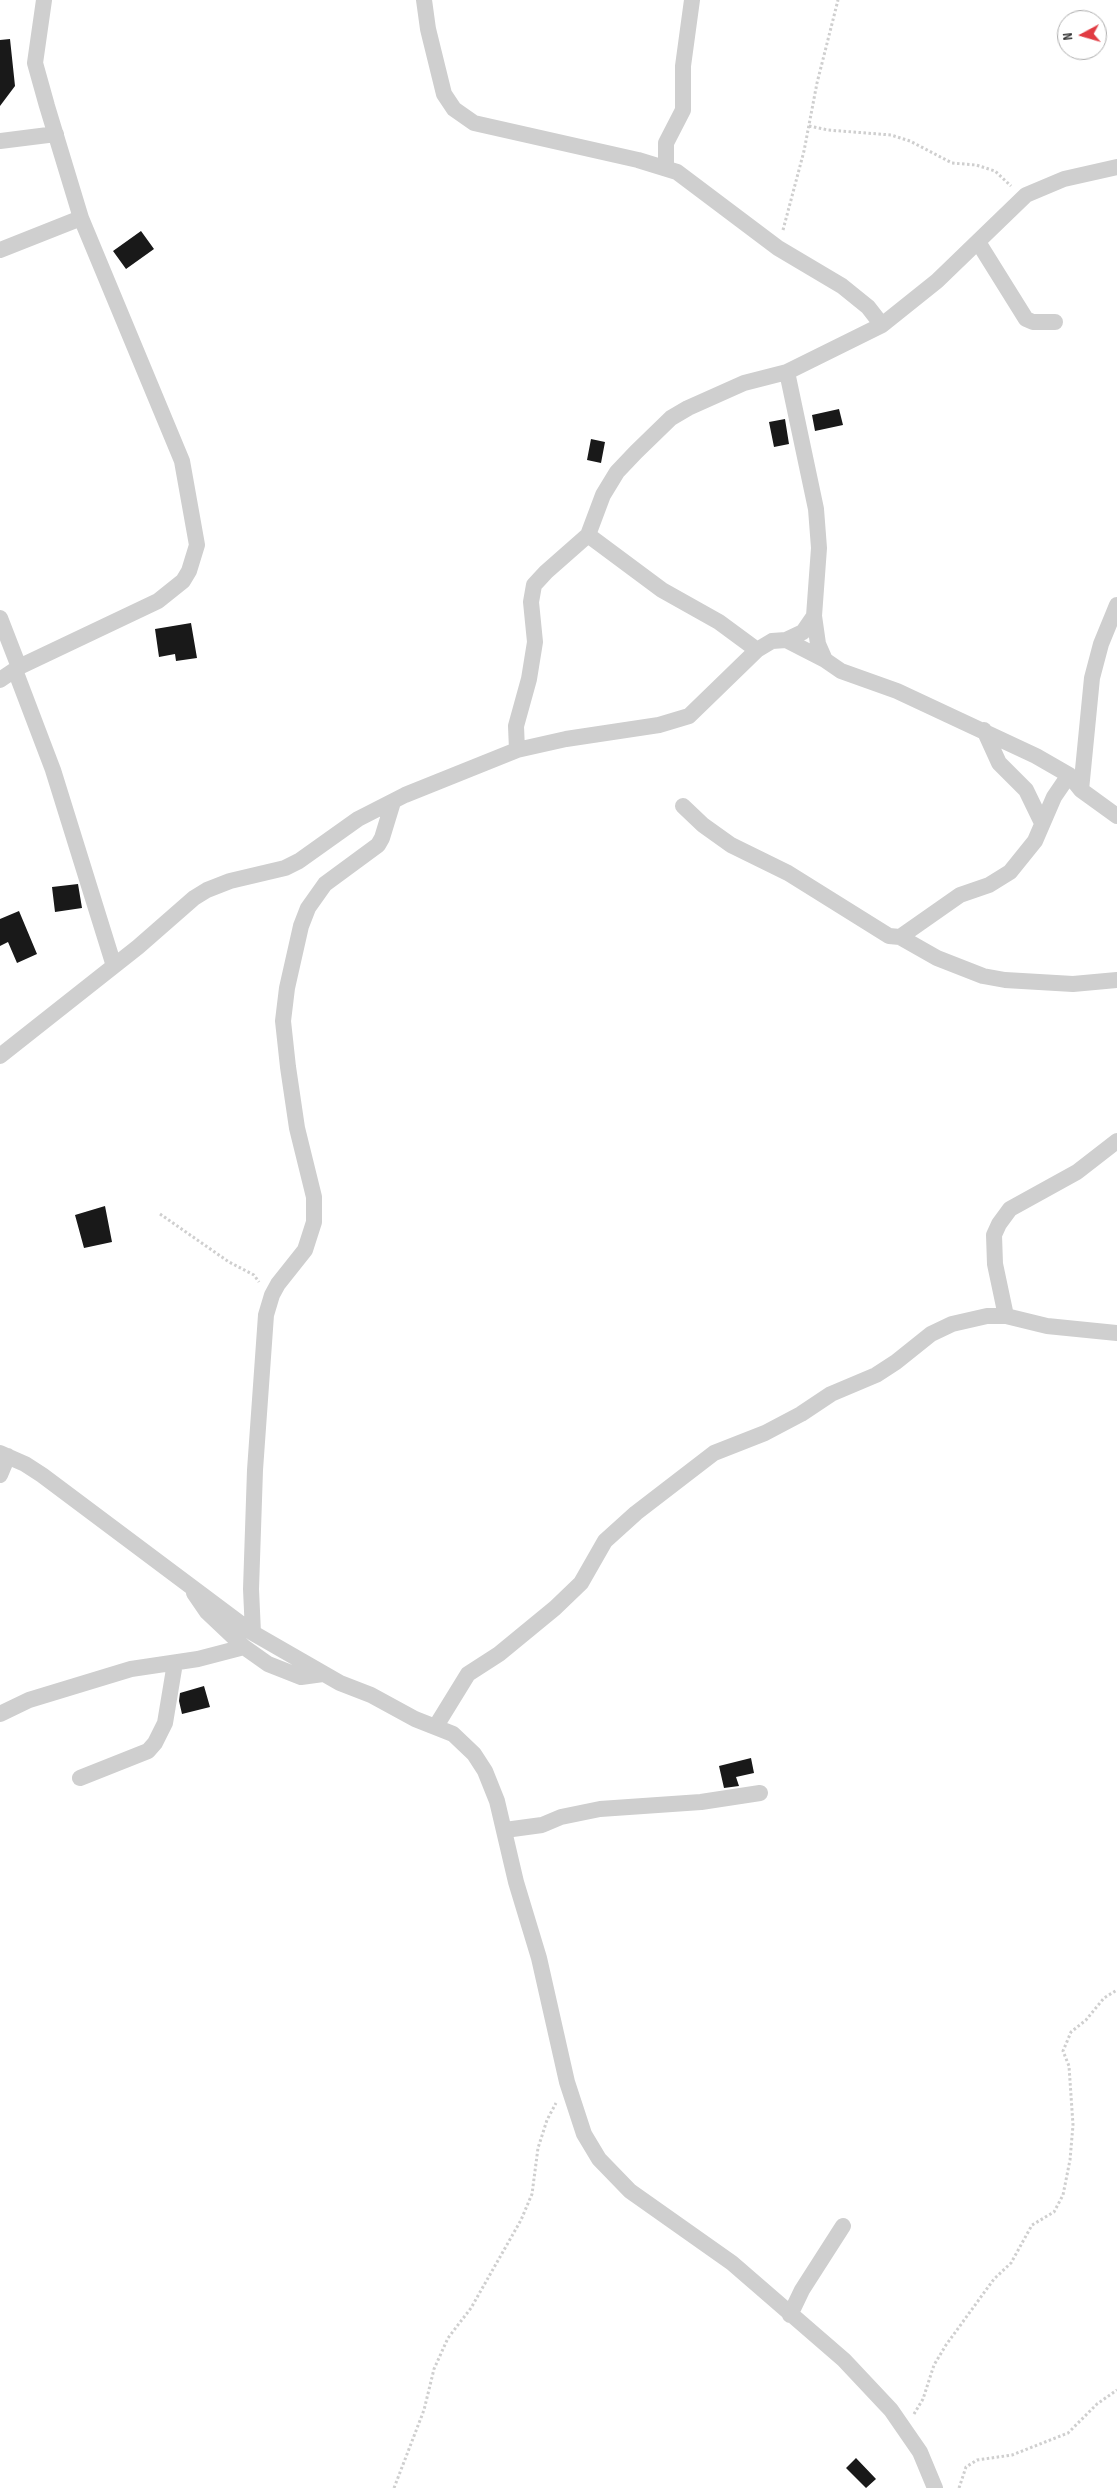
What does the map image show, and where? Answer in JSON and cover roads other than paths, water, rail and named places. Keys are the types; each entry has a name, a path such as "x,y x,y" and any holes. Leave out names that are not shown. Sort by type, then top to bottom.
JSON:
{"street":[{"path":"0,680 17,668 158,601 183,581 189,571 197,545 182,462 82,218 35,63 44,0"},
{"path":"424,0 428,29 444,94 454,109 474,123 666,168 695,184 778,248 842,286 868,307 882,325"},
{"path":"666,168 664,150 667,137 683,110 683,66 689,37 692,0"},
{"path":"0,141 56,134"},
{"path":"517,750 516,726 529,679 534,642 531,602 534,585 588,535 603,495 617,472 671,418 721,392 767,376 786,372 882,325 937,281 1026,196 1064,179 1117,167"},
{"path":"0,250 82,218"},
{"path":"978,242 1026,319 1033,322 1055,322"},
{"path":"786,372 816,509 819,548 814,616 818,644 824,660"},
{"path":"588,535 662,590 719,622 757,650"},
{"path":"1082,790 1092,678 1101,644 1117,605"},
{"path":"0,1056 114,966 194,898 207,890 230,881 285,868 358,819 393,802 517,750 566,739 659,725 689,716 757,650 772,640 786,640 803,632 814,616"},
{"path":"0,618 53,770 114,966"},
{"path":"786,640 852,676 897,691 1029,752 1069,776 1082,790 1117,816"},
{"path":"984,730 999,763 1026,790 1042,823"},
{"path":"900,937 960,895 989,885 1010,872 1035,841 1054,797 1069,776"},
{"path":"253,1633 251,1589 255,1470 262,1368 270,1302 278,1284 305,1250 314,1222 314,1197 291,1094 283,1021 287,988 301,926 308,908 325,884 378,845 393,802"},
{"path":"683,806 703,825 731,845 788,873 889,936 900,937 937,958 983,976 1005,980 1073,984 1117,980"},
{"path":"1006,1316 995,1264 994,1235 999,1224 1010,1209 1077,1172 1117,1141"},
{"path":"436,1726 468,1674 499,1654 555,1608 580,1583 605,1541 636,1513 714,1453 765,1433 801,1414 831,1394 876,1375 940,1329 968,1319 1006,1316 1047,1326 1117,1333"},
{"path":"0,1475 4,1455 42,1475 118,1530 253,1633 323,1674 371,1695 415,1719 452,1734 474,1754 491,1785 505,1830 516,1882 538,1958 566,2082 584,2134 599,2159 630,2190 732,2263 844,2360 892,2410 920,2452 934,2488"},
{"path":"188,1585 207,1612 244,1647 268,1664 289,1674 301,1677 323,1674"},
{"path":"0,1714 29,1700 83,1682 131,1669 175,1663 244,1647"},
{"path":"80,1778 148,1750 160,1737 165,1723 175,1663"},
{"path":"505,1830 542,1825 561,1817 600,1809 701,1802 760,1793"},
{"path":"790,2315 802,2290 843,2226"}]}
